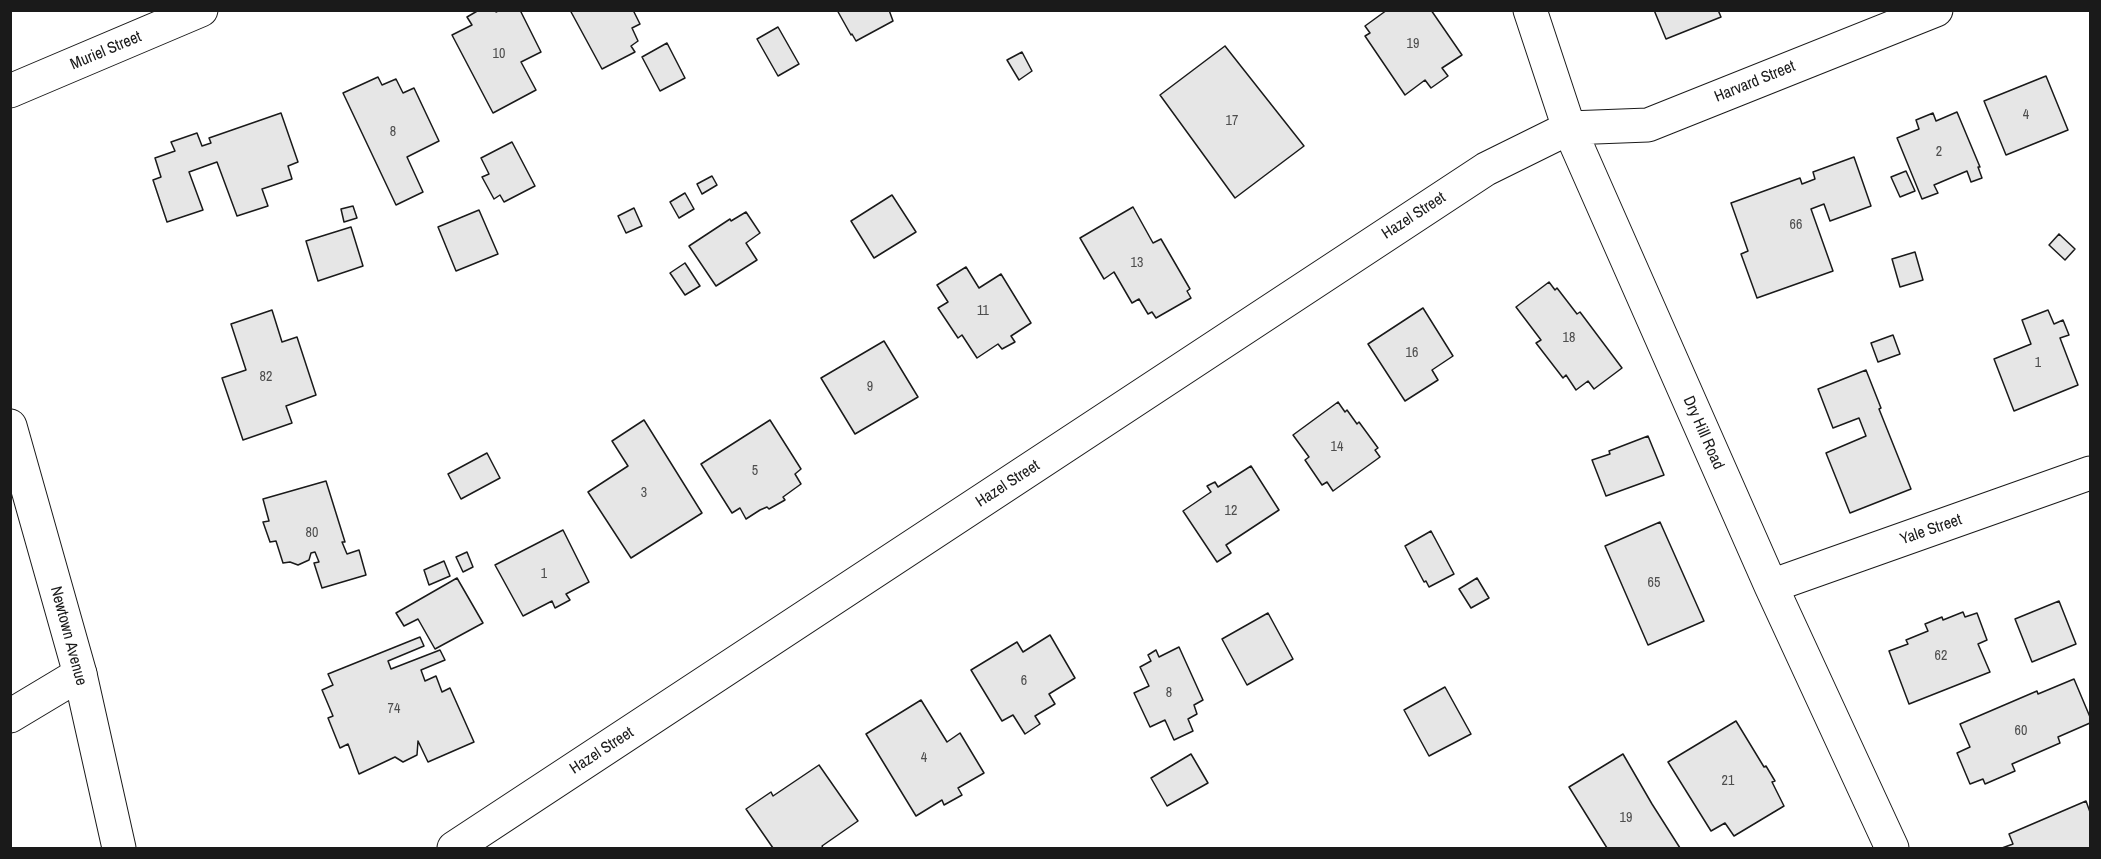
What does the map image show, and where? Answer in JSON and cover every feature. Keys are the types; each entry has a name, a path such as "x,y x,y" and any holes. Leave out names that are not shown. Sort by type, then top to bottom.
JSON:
{"street":[{"name":"Muriel Street","path":"10,91 201,10"},
{"name":"Dry Hill Road","path":"1530,10 1569,128 1771,586 1892,849"},
{"name":"Harvard Street","path":"1569,128 1648,125 1936,10"},
{"name":"Hazel Street","path":"454,849 1486,169 1569,128"},
{"name":"Newtown Avenue","path":"10,426 80,674 119,849"},
{"name":"Yale Street","path":"1771,586 2091,473"},
{"path":"10,716 80,674"}],"building":[{"path":"479,10 495,10 496,12 520,10 541,52 521,62 536,90 493,113 452,35 472,25 467,17"},
{"path":"570,10 633,10 640,24 632,28 638,41 631,46 635,52 602,69"},
{"path":"837,10 889,10 893,21 856,41"},
{"path":"1387,10 1431,10 1462,55 1442,68 1448,76 1431,88 1425,80 1405,95 1365,36 1370,33 1365,26"},
{"path":"1654,10 1718,10 1721,17 1666,39"},
{"path":"778,27 799,64 778,76 757,39"},
{"path":"667,43 685,78 660,91 642,57"},
{"path":"1225,46 1304,146 1235,198 1160,95"},
{"path":"1022,52 1032,71 1019,80 1007,60"},
{"path":"2046,76 2068,130 2006,155 1984,101"},
{"path":"378,77 382,85 396,79 403,93 414,88 439,141 407,157 423,192 396,205 343,93"},
{"path":"1957,112 1980,167 1978,167 1982,178 1971,182 1967,171 1934,185 1938,193 1922,199 1897,138 1919,129 1916,120 1933,113 1936,121"},
{"path":"281,113 298,162 288,166 292,179 262,189 268,206 237,216 217,162 189,172 203,210 167,222 153,180 161,177 155,158 175,151 171,142 197,133 202,146 211,143 209,138"},
{"path":"512,142 535,186 504,202 500,195 494,199 482,177 489,174 481,158"},
{"path":"1854,157 1871,206 1830,221 1824,204 1811,209 1833,271 1757,298 1741,254 1748,251 1731,203 1800,178 1802,184 1815,179 1813,172"},
{"path":"1906,171 1915,191 1900,197 1891,177"},
{"path":"712,176 717,185 702,194 697,184"},
{"path":"685,193 694,209 679,218 670,202"},
{"path":"892,195 916,232 874,258 851,221"},
{"path":"353,206 357,218 344,222 341,209"},
{"path":"1133,207 1153,243 1161,239 1190,289 1187,291 1191,298 1156,318 1152,312 1148,314 1139,299 1132,303 1114,272 1104,279 1080,238"},
{"path":"634,208 642,226 626,233 618,216"},
{"path":"479,210 498,254 456,271 438,227"},
{"path":"746,212 760,233 746,243 757,260 716,286 689,246 730,219 731,221"},
{"path":"351,227 363,266 318,281 306,241"},
{"path":"2059,234 2075,249 2065,260 2049,245"},
{"path":"1915,252 1923,280 1900,287 1892,259"},
{"path":"685,263 700,286 685,295 670,273"},
{"path":"966,267 979,288 1001,274 1031,323 1011,336 1015,342 1002,349 998,344 977,358 962,335 958,338 938,308 948,302 937,285"},
{"path":"1549,282 1555,290 1557,288 1577,314 1580,312 1622,368 1594,389 1588,381 1576,390 1566,375 1563,378 1536,343 1541,340 1516,307"},
{"path":"1423,308 1453,356 1432,370 1438,380 1405,401 1368,344"},
{"path":"272,310 282,342 297,337 316,395 286,406 292,423 243,440 222,378 246,370 231,324"},
{"path":"2048,310 2054,324 2063,320 2069,335 2060,338 2078,385 2014,411 1994,359 2031,344 2022,320"},
{"path":"1893,335 1900,354 1878,362 1871,343"},
{"path":"884,341 918,397 855,434 821,378"},
{"path":"1866,370 1911,489 1850,513 1826,453 1866,436 1859,418 1833,428 1818,389"},
{"path":"1338,402 1357,424 1359,422 1378,448 1375,450 1380,457 1333,491 1327,482 1322,485 1305,460 1309,457 1293,435"},
{"path":"644,420 702,513 631,558 588,492 628,466 612,441"},
{"path":"770,420 801,469 795,474 801,484 783,497 785,500 769,509 767,507 760,510 746,519 740,508 732,513 701,464"},
{"path":"1648,436 1664,475 1606,496 1592,460"},
{"path":"487,453 500,478 461,499 448,474"},
{"path":"1251,466 1279,510 1226,545 1231,553 1217,562 1183,511 1211,492 1207,486 1215,482 1218,487"},
{"path":"326,481 347,554 359,550 366,575 322,588 314,563 319,562 315,552 311,553 309,560 298,565 290,562 283,563 276,541 270,542 263,522 269,521 263,499"},
{"path":"1660,522 1704,621 1648,645 1605,546"},
{"path":"563,530 589,582 566,594 570,600 555,608 552,601 523,616 495,565"},
{"path":"1431,531 1454,574 1429,587 1405,546"},
{"path":"467,552 473,567 463,572 456,557"},
{"path":"444,561 450,576 429,585 424,570"},
{"path":"457,578 483,623 435,649 418,619 404,626 396,613"},
{"path":"1477,578 1489,598 1471,608 1459,589"},
{"path":"2059,601 2076,644 2032,662 2015,619"},
{"path":"1963,612 1965,617 1977,613 1987,640 1978,644 1990,672 1909,704 1889,651 1908,644 1906,640 1928,631 1925,624"},
{"path":"1268,613 1293,659 1247,685 1222,639"},
{"path":"1050,635 1075,678 1049,694 1055,704 1035,716 1040,724 1025,734 1013,715 1002,721 971,670 1017,642 1023,652"},
{"path":"420,637 424,646 388,661 391,669 440,650 445,660 421,670 425,681 436,676 442,692 450,688 474,742 428,762 418,741 417,755 403,762 395,757 359,774 348,744 340,748 328,718 333,716 322,690 333,685 328,674"},
{"path":"1179,647 1203,700 1194,705 1197,714 1188,719 1193,731 1174,740 1165,720 1150,727 1134,693 1149,686 1140,667 1151,661 1148,655 1156,650 1159,657"},
{"path":"2074,679 2090,717 2090,723 2058,737 2060,743 2012,764 2015,771 1985,784 1983,779 1970,784 1957,753 1970,747 1960,724 2037,691 2038,694"},
{"path":"1445,687 1471,734 1429,756 1404,710"},
{"path":"921,700 947,742 960,733 984,773 958,788 962,795 944,805 942,800 916,816 866,734"},
{"path":"1736,721 1775,781 1772,782 1784,806 1734,836 1725,823 1711,831 1668,762"},
{"path":"1191,754 1208,783 1167,806 1151,778"},
{"path":"1623,754 1680,848 1607,848 1569,787"},
{"path":"819,765 858,821 822,846 823,848 773,848 746,809 771,792 773,796"},
{"path":"2086,801 2090,812 2090,848 2002,848 2013,844 2009,834"}]}
